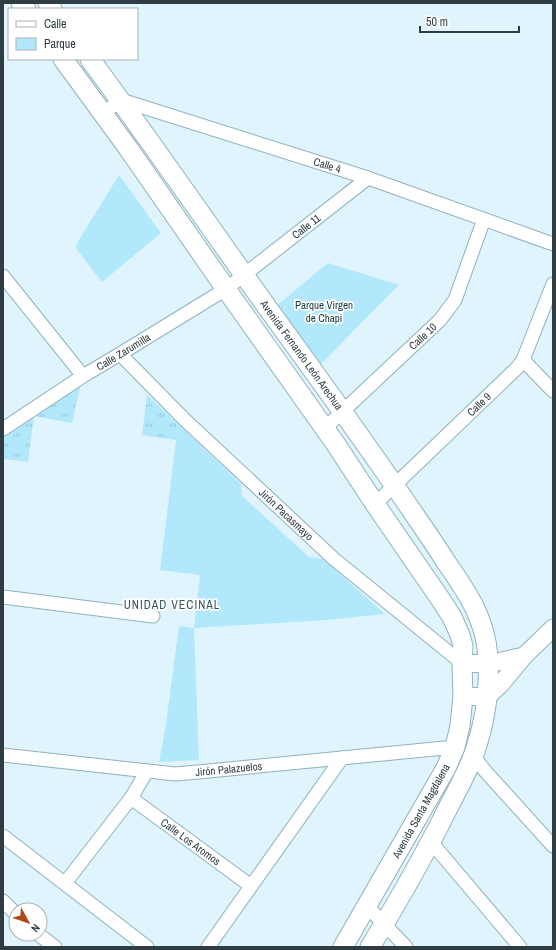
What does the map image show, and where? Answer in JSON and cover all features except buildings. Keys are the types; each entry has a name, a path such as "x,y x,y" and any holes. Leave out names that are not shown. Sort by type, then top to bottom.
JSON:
{"main road":[{"path":"63,60 133,155 325,428 441,600 460,635 463,646 462,663"},
{"name":"Avenida Fernando León Arechua","path":"91,60 121,100 343,411 462,585 481,621 485,636 488,664"},
{"name":"Avenida Santa Magdalena","path":"344,947 446,768 455,747 460,726 463,696 462,663"},
{"name":"Avenida Santa Magdalena","path":"370,947 430,842 473,756 479,736 487,697 488,664"}],"street":[{"path":"102,114 121,100"},
{"name":"Calle 4","path":"121,100 368,178 553,244"},
{"name":"Calle 11","path":"244,274 368,178"},
{"name":"Calle 10","path":"325,428 440,320 448,310 454,300 484,219"},
{"name":"Calle Zarumilla","path":"3,429 83,376 226,289 244,274"},
{"path":"3,276 83,376"},
{"name":"Calle 9","path":"375,504 524,360 553,284"},
{"name":"Jirón Pacasmayo","path":"120,354 185,420 334,558 462,663"},
{"path":"524,360 553,391"},
{"path":"3,597 153,616"},
{"path":"463,696 487,697 500,685 524,656 553,628"},
{"path":"462,663 488,664 524,656"},
{"name":"Jirón Palazuelos","path":"3,755 175,774 455,747"},
{"path":"473,756 553,846"},
{"path":"208,947 342,758"},
{"path":"65,882 131,798 147,771"},
{"name":"Calle Los Aromos","path":"131,798 251,886"},
{"path":"3,836 65,882 147,947"},
{"path":"430,842 520,947"},
{"path":"367,906 406,947"}],"green space":[{"path":"119,175 161,233 102,282 76,248 77,243"},
{"name":"Parque Virgen de Chapi","path":"328,263 399,285 318,367 275,307"},
{"path":"81,383 72,423 34,416 28,462 3,459 3,437"},
{"path":"147,395 178,424 176,440 142,435"},
{"path":"178,424 241,484 242,496 309,557 323,559 385,614 327,620 194,628 200,575 160,570"},
{"path":"179,626 194,628 199,760 159,762 166,724"}],"district":[{"name":"UNIDAD VECINAL","path":"172,605"}]}
